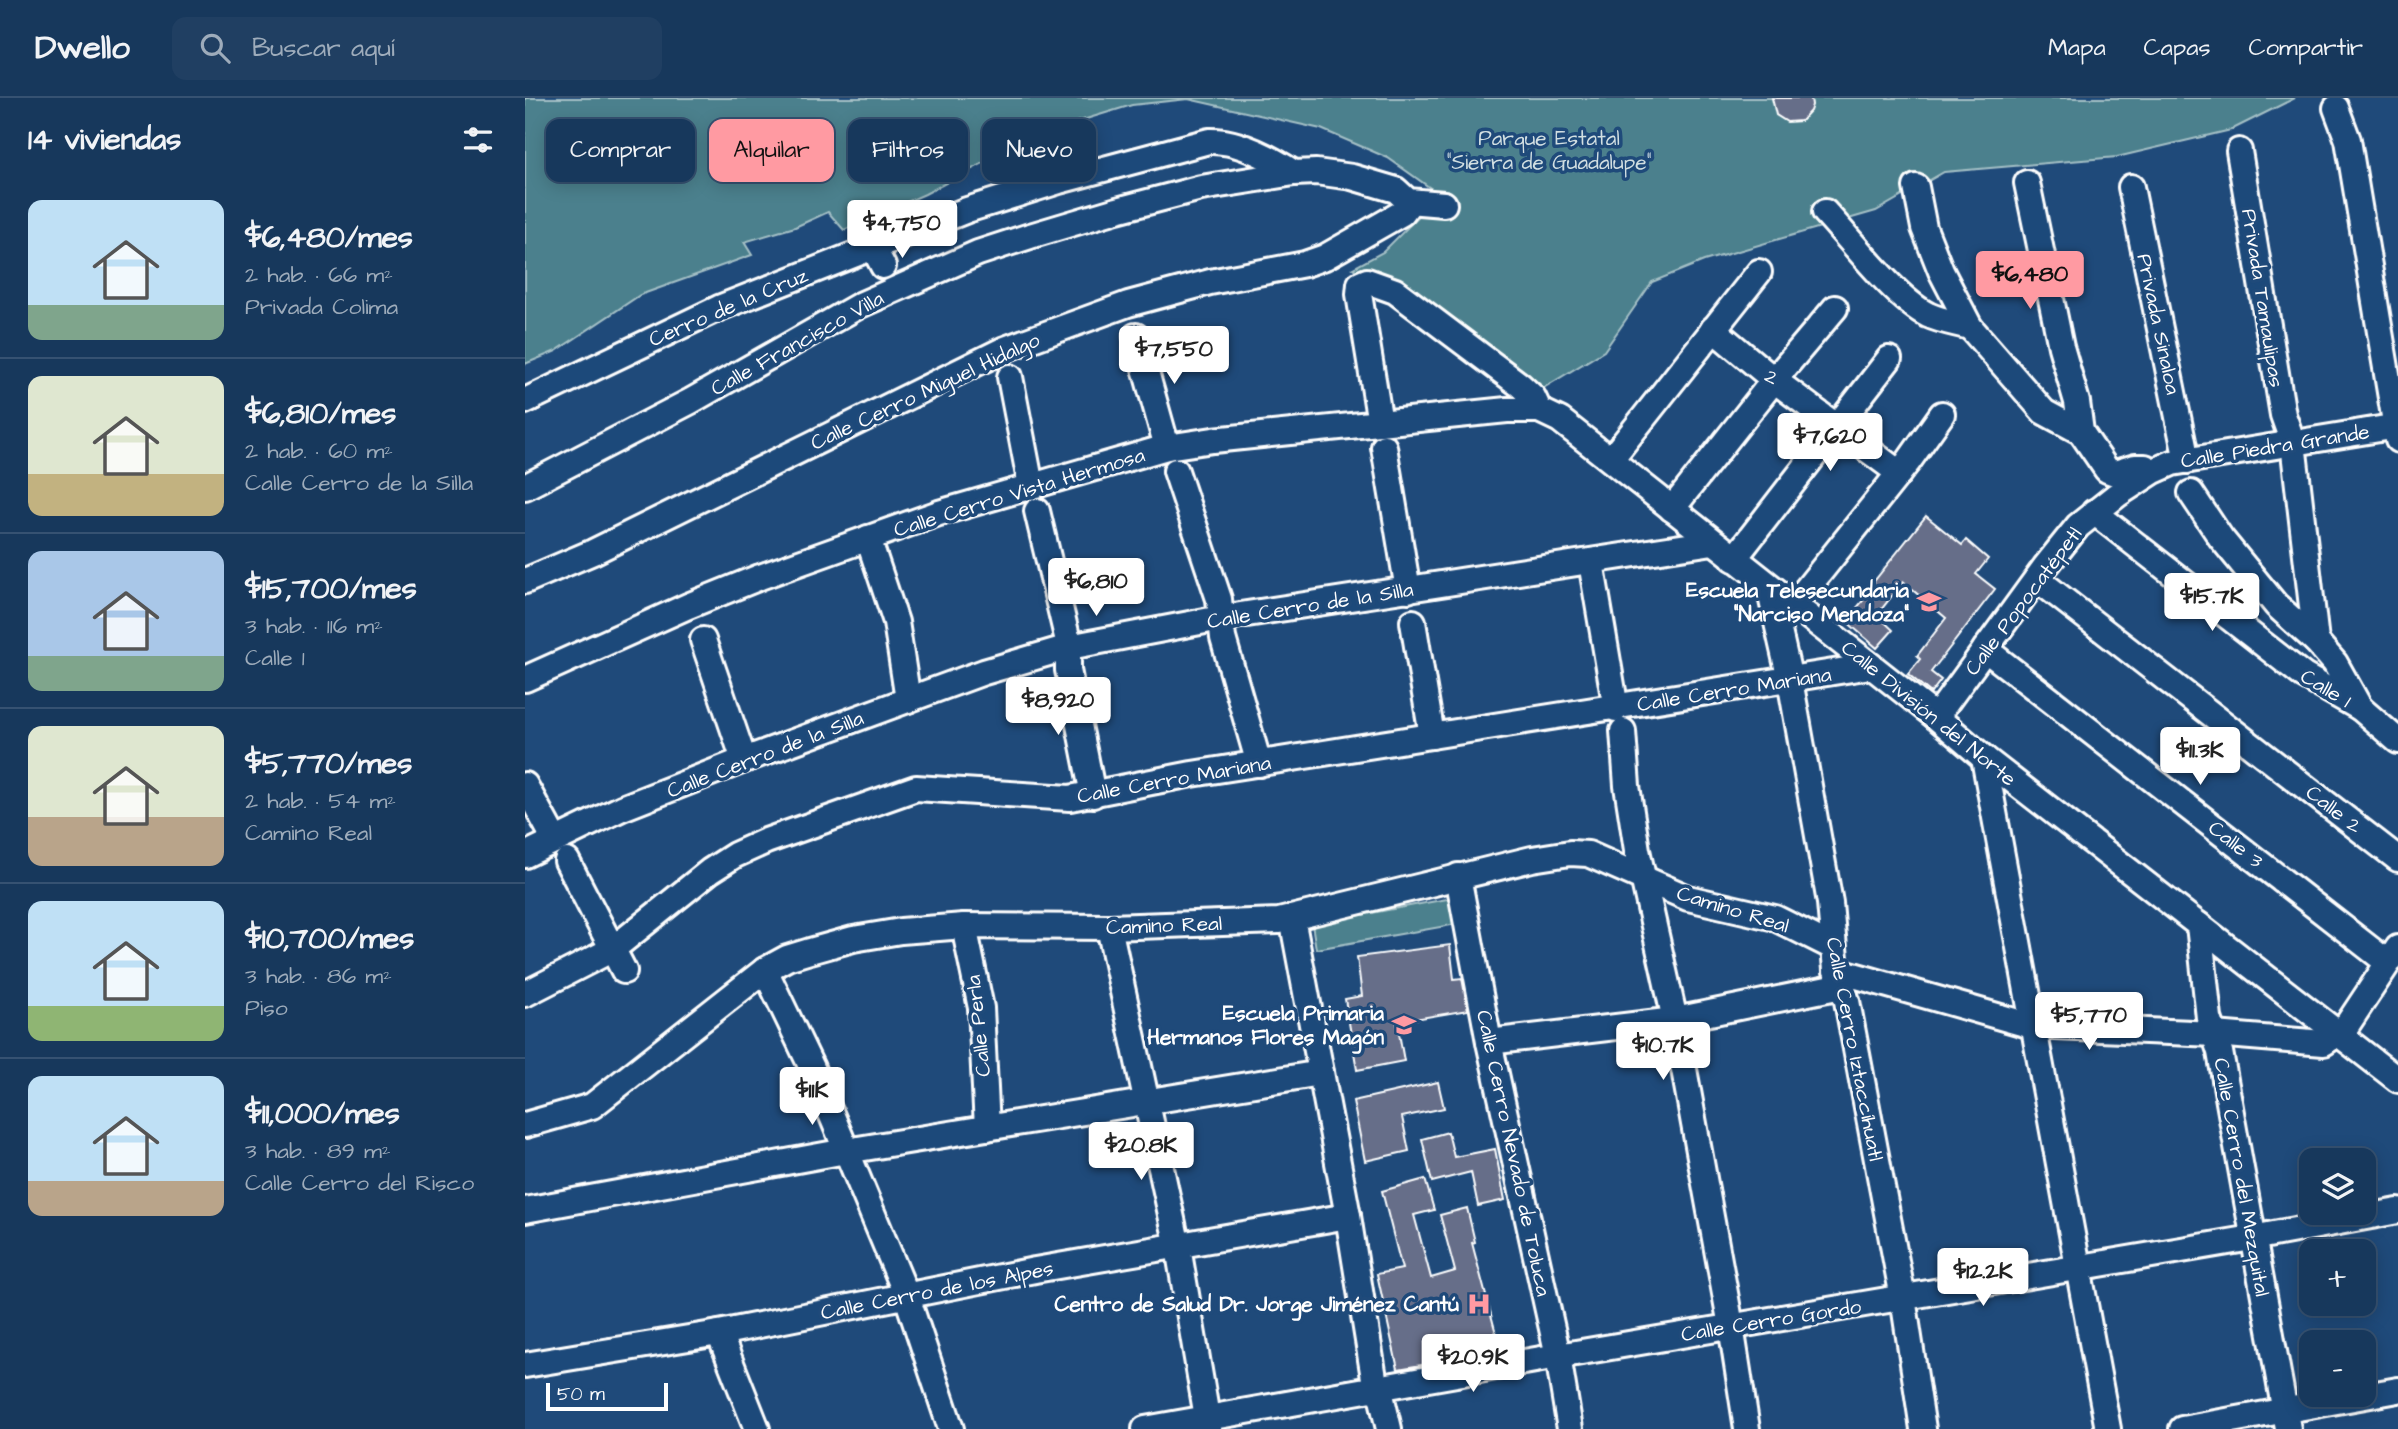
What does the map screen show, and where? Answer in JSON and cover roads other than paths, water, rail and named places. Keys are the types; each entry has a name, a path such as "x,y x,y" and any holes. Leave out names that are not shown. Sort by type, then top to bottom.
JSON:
{"street":[{"path":"2336,108 2348,140 2397,431"},
{"name":"Cerro de la Cruz","path":"525,401 719,308 878,256 967,210 1059,181 1126,171 1209,141 1221,141 1276,161 1294,173"},
{"name":"Privada Tamaulipas","path":"2239,151 2283,415 2293,443 2316,641"},
{"name":"Calle Francisco Villa","path":"525,487 691,401 860,304 978,253 1117,210 1201,188 1315,172 1352,177 1396,190 1408,201 1444,204"},
{"path":"2027,183 2061,347 2079,410 2081,432 2101,464 2111,472 2135,467 2154,471"},
{"path":"1916,187 1924,229 1941,271 1970,327 2044,412 2081,432"},
{"name":"Privada Sinaloa","path":"2131,187 2187,461"},
{"name":"Calle Cerro Miguel Hidalgo","path":"525,581 593,552 1005,349 1128,304 1210,282 1305,264 1331,254 1402,213 1408,201"},
{"path":"1825,212 1898,292 1917,308 1946,321 1970,327"},
{"path":"1611,459 1759,272"},
{"name":"Calle División del Norte","path":"1382,435 1359,294 1360,284 1367,281 1395,291 1520,385 1533,397 1539,410 1560,420 1611,459 1984,758 2398,1080"},
{"path":"1672,509 1835,308"},
{"name":"2","path":"1713,329 1774,380 1899,473"},
{"path":"1136,336 1167,447"},
{"path":"1734,559 1889,359"},
{"path":"1010,377 1031,485"},
{"name":"Calle Cerro Vista Hermosa","path":"525,679 688,606 869,538 939,513 1167,447 1213,440 1382,435 1507,410 1539,410"},
{"path":"1793,606 1899,473 1942,414"},
{"name":"Calle Piedra Grande","path":"2154,471 2172,463 2293,443 2397,431"},
{"path":"1382,435 1408,590"},
{"path":"1176,471 1219,599 1223,638 1259,764"},
{"name":"Calle Popocatépetl","path":"1936,717 2061,546 2094,512 2154,471"},
{"path":"2191,493 2221,538 2276,605 2316,641 2335,663 2360,709 2398,741"},
{"path":"1037,511 1069,659 1093,795"},
{"name":"Calle 1","path":"2094,512 2304,676 2360,709"},
{"path":"869,538 896,622 908,700"},
{"name":"Calle Cerro de la Silla","path":"525,855 561,851 622,808 744,760 984,673 1069,659 1221,618 1713,542"},
{"path":"1591,562 1619,720 1643,880 1675,1020 1747,1429"},
{"name":"Calle 2","path":"2037,579 2398,859"},
{"name":"Calle Cerro Iztaccíhuatl","path":"1769,587 1790,680 1830,903 1837,967 1847,1001 1903,1298 1923,1429"},
{"path":"1413,622 1432,736"},
{"path":"703,640 744,760"},
{"name":"Calle 3","path":"1985,649 2392,955"},
{"name":"Calle Cerro Mariana","path":"525,995 618,960 710,872 735,855 903,791 925,788 1070,798 1192,774 1432,736 1619,720 1790,680 1871,666"},
{"path":"1984,758 2108,1429"},
{"path":"525,785 618,960"},
{"name":"Camino Real","path":"525,1125 591,1106 765,970 787,958 853,939 901,931 964,926 1109,928 1261,922 1292,918 1458,876 1570,853 1588,855 1688,898 1775,918 1837,967 2032,1026 2214,1034 2316,1043 2324,1043 2339,1034"},
{"name":"Calle Cerro Nevado de Toluca","path":"1458,876 1489,1042 1558,1356 1570,1429"},
{"path":"1292,918 1348,1216 1372,1366 1389,1429"},
{"name":"Calle Cerro del Mezquital","path":"2199,925 2209,1018 2220,1052 2286,1420"},
{"name":"Calle Perla","path":"964,926 981,1007 987,1128"},
{"path":"1109,928 1178,1247 1208,1423"},
{"path":"2339,1034 2350,1022 2392,955"},
{"path":"1489,1042 1675,1020 1837,967"},
{"path":"765,970 812,1068 906,1294 951,1429"},
{"path":"525,1210 846,1151 1321,1073"},
{"name":"Calle Cerro Gordo","path":"1145,1429 1208,1423 1378,1388 2398,1211"},
{"name":"Calle Cerro de los Alpes","path":"525,1365 719,1333 906,1294 1348,1216"},
{"path":"719,1333 757,1429"},
{"path":"2182,1429 2286,1420 2398,1390"}],"place":[{"name":"Escuela Telesecundaria \"Narciso Mendoza\"","path":"1929,602"},
{"name":"Escuela Primaria Hermanos Flores Magón","path":"1404,1025"},
{"name":"Centro de Salud Dr. Jorge Jiménez Cantú","path":"1479,1304"}],"park label":[{"name":"Parque Estatal \"Sierra de Guadalupe\"","path":"1549,150"}]}
